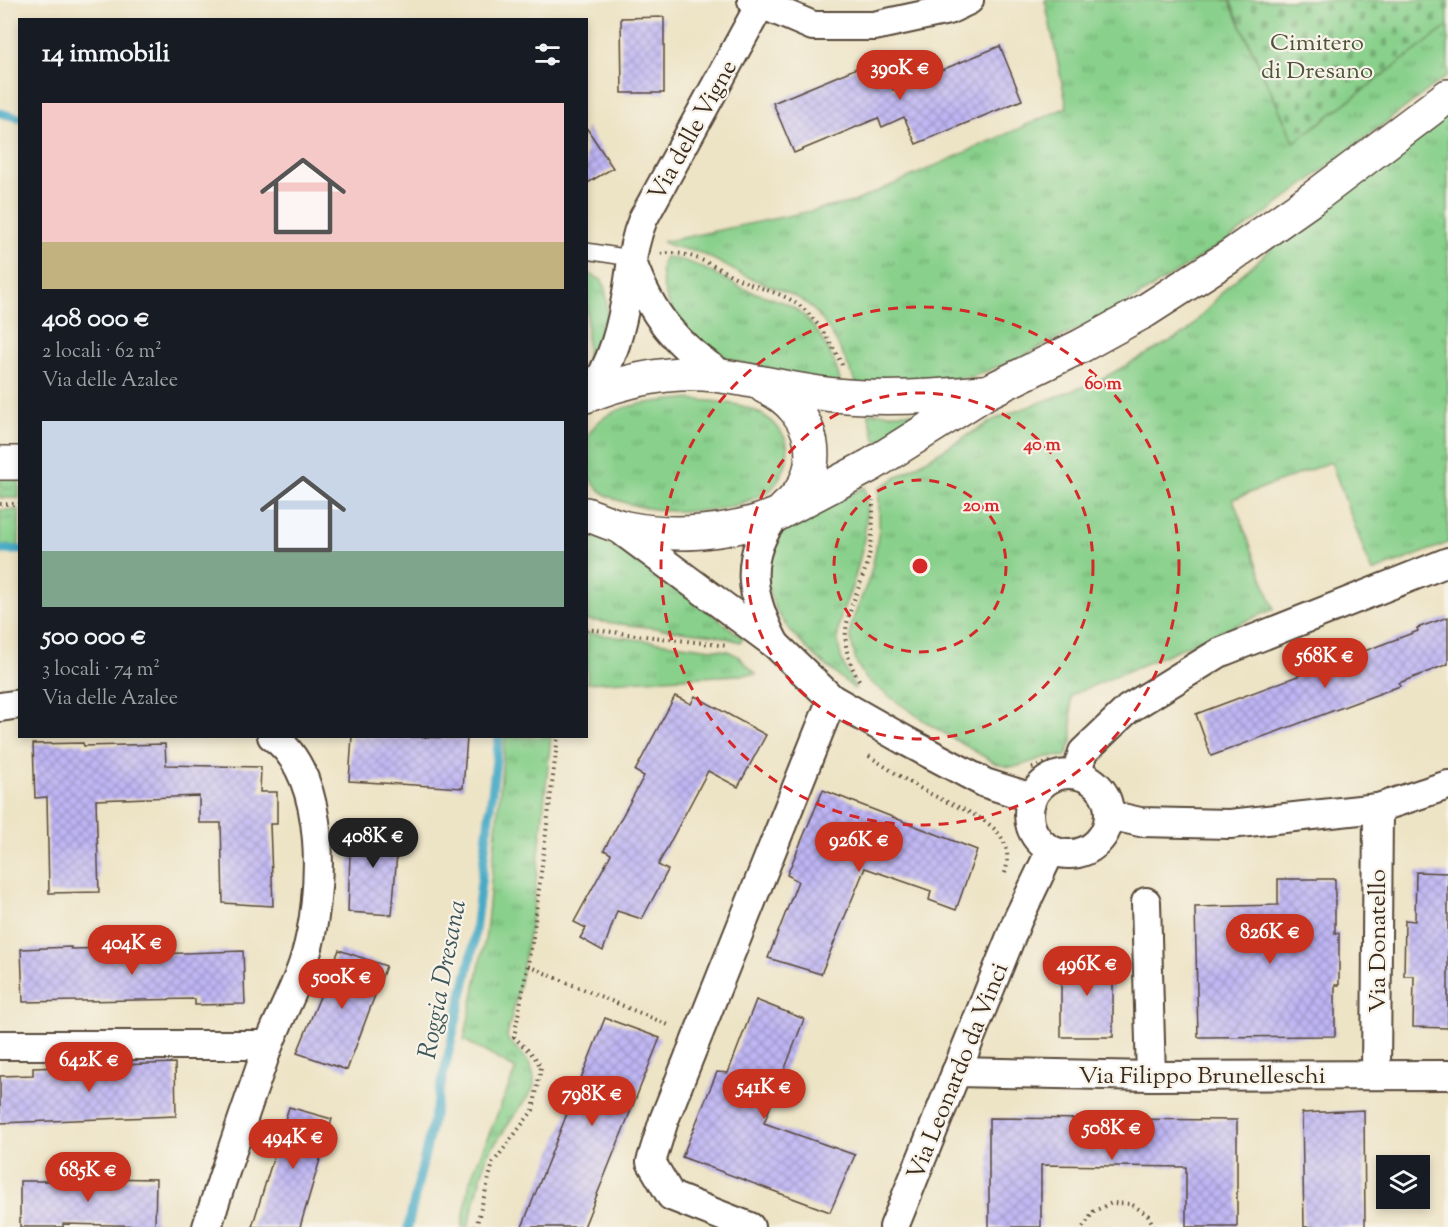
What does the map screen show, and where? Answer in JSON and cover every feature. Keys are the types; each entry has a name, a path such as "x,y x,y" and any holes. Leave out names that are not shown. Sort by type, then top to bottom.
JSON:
{"street":[{"path":"756,2 813,26 874,26 948,10 969,0"},
{"name":"Via delle Vigne","path":"588,395 604,373 612,355 627,291 633,243 643,219 756,2"},
{"path":"594,517 653,532 695,532 749,524 776,515 871,465 987,392 1081,346 1145,311 1313,198 1448,96"},
{"path":"631,258 643,289 662,322 681,345 734,378 773,391 800,414 805,422 812,442 811,464 804,484 794,499 776,515 760,539 753,569 759,610 776,645"},
{"path":"588,396 628,381 683,374 734,378 808,392 873,398 908,398 987,392"},
{"path":"0,463 18,463"},
{"path":"594,517 776,645 832,699 985,783 1032,798"},
{"path":"1066,768 1098,786 1106,799 1108,815 1105,832 1096,843 1083,851 1067,854 1051,850 1039,841 1032,830 1028,816 1032,798 1041,784 1066,768 1128,709 1219,653 1448,562"},
{"path":"750,1227 671,1196 651,1162 664,1120 832,699"},
{"path":"0,707 18,704"},
{"path":"207,1227 268,1045 304,961 315,919 318,881 314,820 304,778 292,755 274,738"},
{"path":"1108,815 1140,822 1230,824 1378,808 1448,785"},
{"name":"Via Donatello","path":"1376,1075 1378,808"},
{"name":"Via Leonardo da Vinci","path":"894,1227 1018,919 1051,850"},
{"path":"1146,902 1151,1076"},
{"path":"0,1045 268,1045"},
{"name":"Via Filippo Brunelleschi","path":"956,1072 1151,1076 1448,1075"}],"lane":[{"path":"588,251 631,258"}],"path":[{"path":"660,254 693,257 745,282 793,301 805,310 826,336 846,375"},
{"path":"860,681 854,672 847,651 845,626 869,555 873,492"},
{"path":"0,504 18,504"},
{"path":"588,629 731,647"},
{"path":"476,1227 493,1163 533,1110 541,1067 534,1056 514,1036 528,966 545,850 558,738"},
{"path":"861,750 918,788 985,821 995,830 1003,838 1008,857 1002,881"},
{"path":"1023,771 1066,768"},
{"path":"528,966 697,1037"},
{"path":"1083,1227 1094,1211 1112,1203 1131,1204 1148,1215 1154,1227"}],"green space":[{"path":"1045,0 1229,0 1294,142 1448,26 1448,75 1272,209 1226,241 1117,310 1013,361 971,377 857,386 828,328 812,308 803,301 703,254 663,242 854,202 1067,107"},
{"name":"Cimitero di Dresano","path":"1230,0 1448,0 1448,26 1294,142"},
{"path":"1448,113 1448,543 1372,572 1331,462 1233,499 1274,609 1071,695 1072,741 1066,756 1047,757 1010,767 995,763 932,726 866,679 856,662 850,637 851,624 870,576 875,554 879,529 879,488 995,419 1096,382 1187,332 1228,286 1287,236"},
{"path":"665,257 695,265 742,288 780,301 795,309 805,317 828,349 841,385 737,362 713,351 693,337 676,318 665,293 662,270"},
{"path":"588,273 602,280 606,293 606,327 603,341 588,374"},
{"path":"684,399 727,403 754,410 766,417 785,438 787,449 785,466 769,492 719,509 681,511 626,503 607,495 597,487 588,475 588,436 594,426 616,411 657,401"},
{"path":"868,413 915,413 916,420 878,442 875,439"},
{"path":"0,478 18,478 18,498 0,498"},
{"path":"865,487 866,512 862,550 838,630 841,656 856,688 854,689 823,663 792,632 780,616 771,597 767,578 773,548 784,530"},
{"path":"0,510 18,510 18,546 0,546"},
{"path":"588,533 608,542 668,580 743,638 741,642 715,635 588,620"},
{"path":"588,633 728,651 738,656 756,674 588,683"},
{"path":"505,738 551,738 533,911 507,1036 531,1068 533,1089 487,1155 468,1227 462,1227 470,1180 516,1069 464,1040 486,934"}],"building":[{"path":"664,17 664,93 622,93 621,18"},
{"path":"1000,46 1022,100 916,144 904,117 882,127 878,118 794,153 773,103 857,68 861,77 885,68 893,90"},
{"path":"588,130 613,168 588,183"},
{"path":"1448,617 1448,664 1399,683 1400,686 1211,756 1196,714 1418,631 1417,628"},
{"path":"675,696 691,704 695,696 766,735 738,787 708,771 658,865 668,870 642,919 617,911 603,951 580,938 586,928 574,922 611,854 604,850 644,776 635,771"},
{"path":"352,738 467,738 463,788 349,781"},
{"path":"83,743 84,746 165,744 166,765 261,767 260,792 277,792 277,824 270,824 273,906 223,903 221,823 199,823 199,796 96,800 99,892 49,893 47,797 35,798 33,744"},
{"path":"823,790 977,850 956,910 929,900 931,891 865,868 821,974 768,958 798,881 787,875"},
{"path":"351,825 399,828 392,915 348,912"},
{"path":"1416,872 1448,873 1448,1028 1413,1027 1414,976 1404,976 1405,920 1415,921"},
{"path":"1278,879 1335,879 1335,933 1339,933 1339,985 1335,985 1335,1036 1198,1037 1195,907 1278,905"},
{"path":"71,947 71,949 156,947 156,954 243,951 245,1004 195,1005 195,999 23,1002 21,949"},
{"path":"339,950 386,966 347,1070 297,1053"},
{"path":"1069,956 1104,956 1104,961 1113,961 1113,1037 1061,1037 1061,961 1069,961"},
{"path":"756,1000 804,1019 764,1123 855,1155 830,1212 682,1157 717,1072 728,1073"},
{"path":"605,1018 660,1038 584,1227 522,1227"},
{"path":"175,1063 176,1116 0,1123 0,1076 33,1075 33,1068"},
{"path":"289,1107 332,1119 300,1227 252,1227"},
{"path":"1364,1110 1365,1227 1304,1227 1302,1113"},
{"path":"989,1118 1237,1120 1237,1227 1186,1227 1186,1167 1041,1165 1041,1227 989,1227"},
{"path":"94,1178 156,1179 155,1226 63,1224 63,1227 20,1227 20,1181 94,1181"}],"waterway":[{"name":"Roggia Dresana","path":"0,113 18,118"},
{"path":"0,550 18,550"},
{"name":"Roggia Dresana","path":"408,1227 473,948 499,738"}]}
